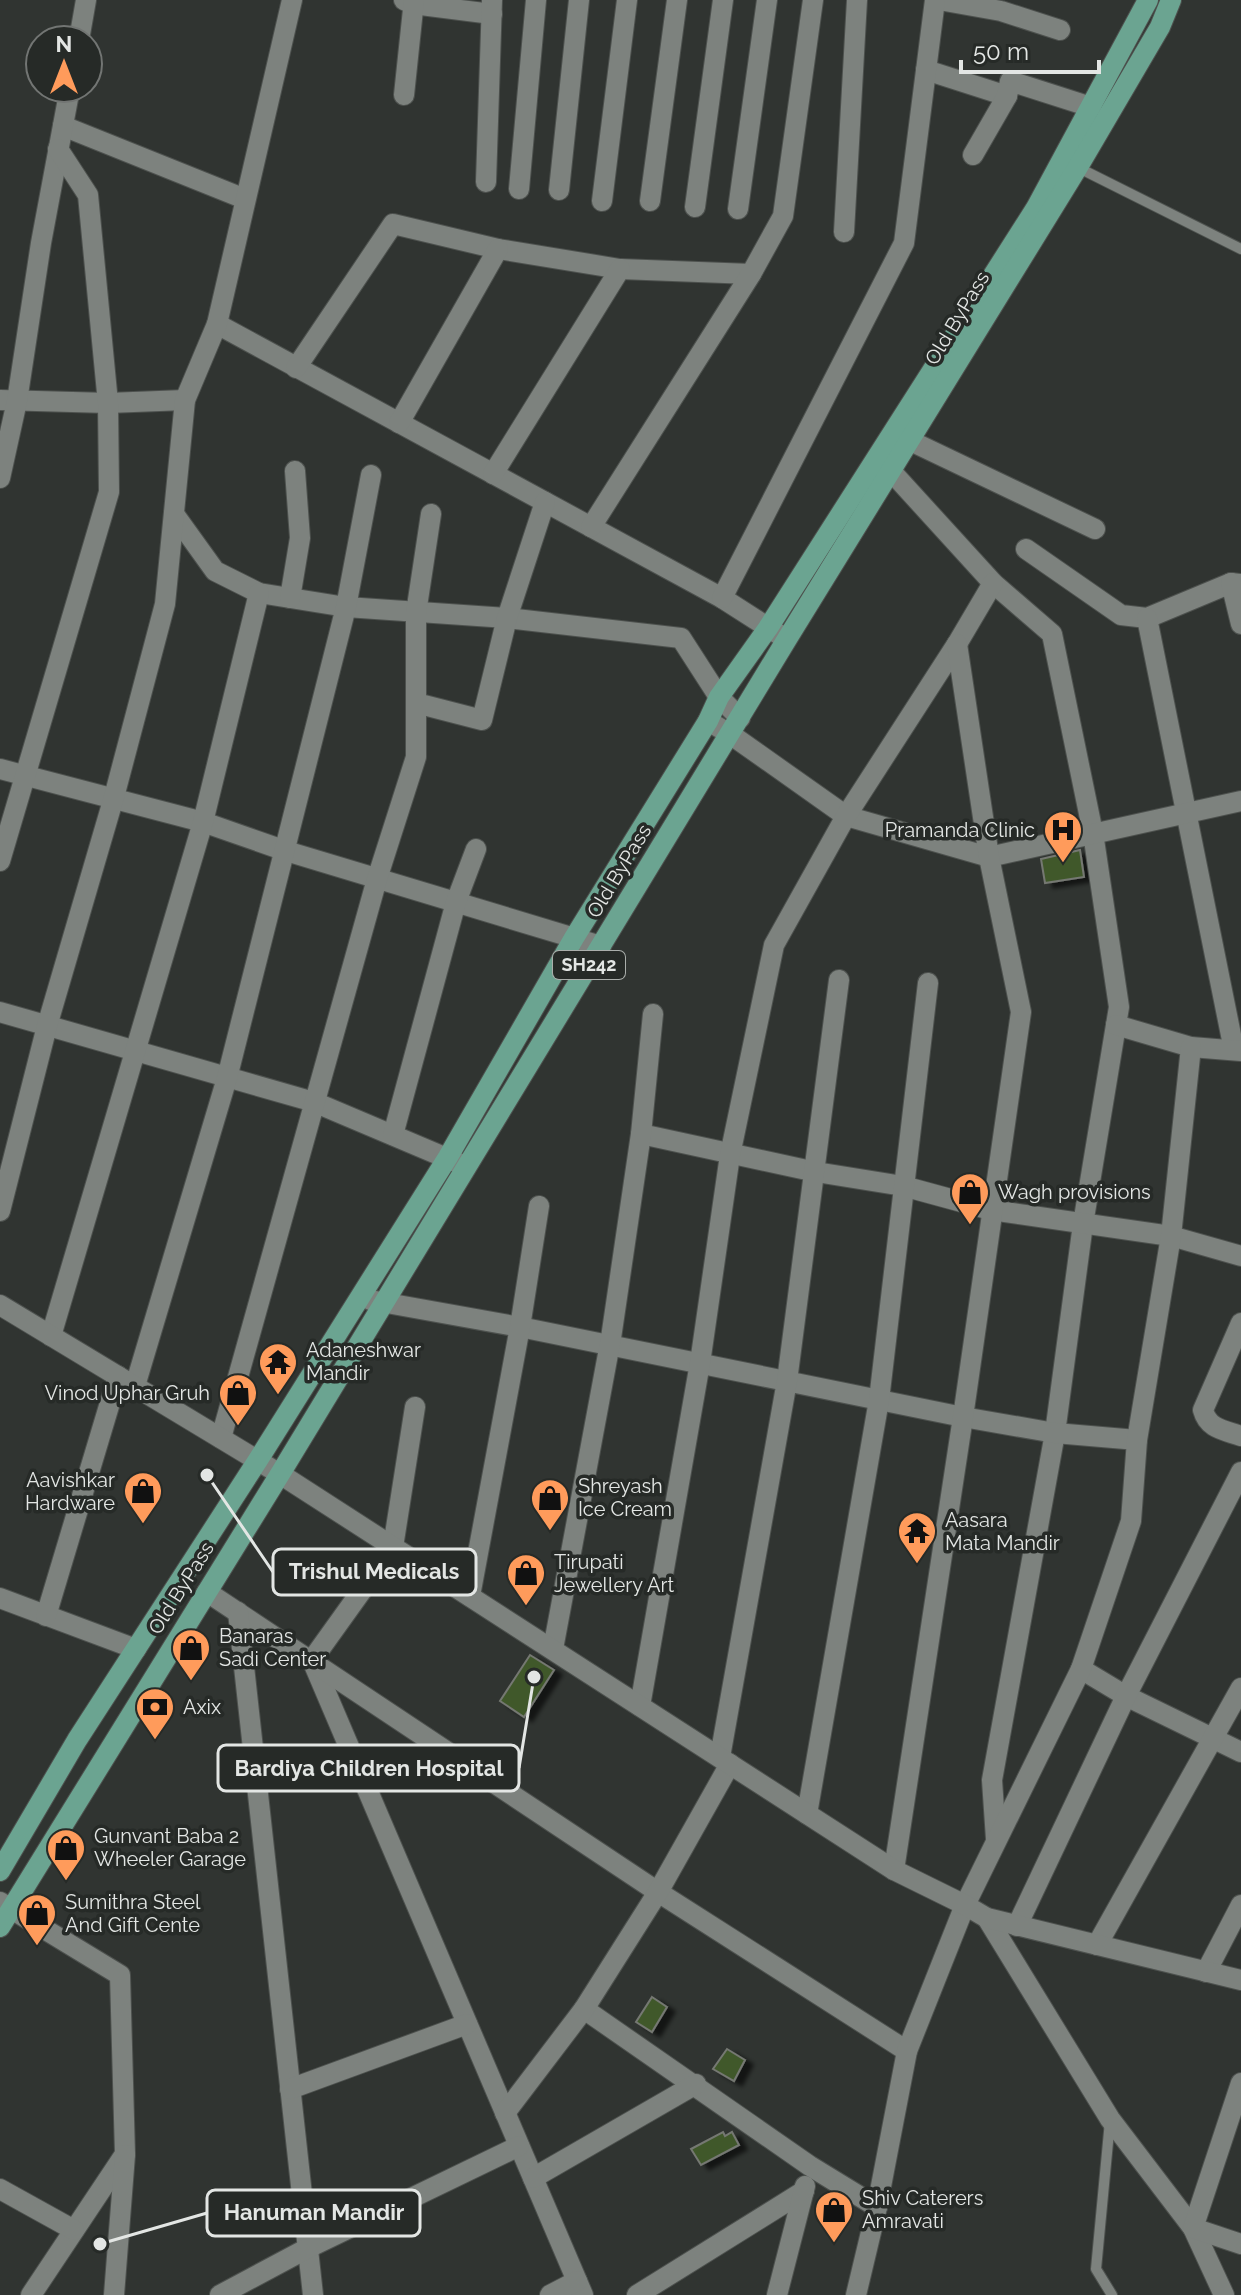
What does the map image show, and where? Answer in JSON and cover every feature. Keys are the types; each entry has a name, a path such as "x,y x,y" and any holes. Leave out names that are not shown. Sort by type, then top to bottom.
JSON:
{"main road":[{"name":"Old ByPass","path":"1070,163 1091,107 1148,0"},
{"name":"Old ByPass","path":"1,1867 77,1740 448,1157 574,938 708,721 719,697 901,437 1036,208 1070,163 1160,27 1171,0"},
{"name":"Old ByPass","path":"4,1913 28,1881 280,1474 735,726 787,639 883,464"}],"street":[{"path":"82,24 86,0"},
{"path":"0,1211 47,1026 114,797 165,604 185,400 217,324 292,0"},
{"path":"519,189 536,0"},
{"path":"559,190 579,0"},
{"path":"602,201 627,0"},
{"path":"650,201 677,0"},
{"path":"695,207 723,0"},
{"path":"738,209 767,0"},
{"path":"591,527 751,274 783,216 813,0"},
{"path":"844,232 857,0"},
{"path":"722,598 904,243 937,0 1002,6 1060,30"},
{"path":"404,95 410,1 492,7 486,182"},
{"path":"926,70 1007,96"},
{"path":"973,155 1007,96 1010,81 1091,107"},
{"path":"0,478 8,401 67,104"},
{"path":"63,126 245,199"},
{"path":"0,861 109,492 108,403 88,195 58,149"},
{"path":"296,368 393,224 498,249 620,269 751,274"},
{"path":"399,423 498,249"},
{"path":"493,474 620,269"},
{"path":"217,324 722,598 787,639"},
{"path":"8,401 108,403 185,400"},
{"path":"901,437 1095,529"},
{"path":"883,464 993,583 1052,634 1093,833 1119,1007 1083,1224 1055,1433 992,1780 996,1839"},
{"path":"290,598 300,538 295,471"},
{"path":"46,1616 227,1078 346,607 371,475"},
{"path":"416,703 482,720 507,618 545,502"},
{"path":"174,514 215,571 259,593 346,607 507,618 681,638 735,726 846,816 989,857 1241,801"},
{"path":"221,1438 377,879 416,757 416,613 431,514"},
{"path":"1026,549 1121,615 1147,618 1236,584 1241,624"},
{"path":"640,1706 700,1363 730,1155 774,945 846,816 993,583"},
{"path":"51,1336 203,822 259,593"},
{"path":"1116,1025 1191,1047 1238,1050 1147,618"},
{"path":"894,1870 1021,1012 989,857 957,644"},
{"path":"708,721 735,726"},
{"path":"0,769 203,822 286,851 601,946"},
{"path":"393,1135 456,902 476,849"},
{"path":"505,2113 584,2009 658,1892 725,1761 787,1381 839,980"},
{"path":"807,1814 879,1400 928,983"},
{"path":"0,1012 314,1102 467,1167"},
{"path":"553,1649 610,1346 641,1134 653,1014"},
{"path":"856,2295 877,2207 907,2051 965,1905 1081,1669 1131,1521 1137,1440 1171,1236 1191,1047"},
{"path":"641,1134 730,1155 903,1186 991,1210 1171,1236 1241,1256"},
{"path":"470,1596 539,1206"},
{"path":"360,1297 963,1417 1055,1433 1137,1440"},
{"path":"0,1305 258,1460 894,1870 987,1918 1241,1980"},
{"path":"1241,1323 1203,1410 1206,1421 1212,1426 1241,1436"},
{"path":"312,1660 393,1547 415,1407"},
{"path":"1017,1926 1126,1696 1241,1472"},
{"path":"207,1592 658,1892 907,2051"},
{"path":"0,1598 136,1649"},
{"path":"238,1612 313,2295"},
{"path":"312,1660 580,2288 550,2295"},
{"path":"1081,1669 1126,1696 1241,1752"},
{"path":"1097,1945 1241,1688"},
{"path":"1,1867 28,1881"},
{"path":"1206,1972 1241,1905"},
{"path":"4,1913 120,1975 125,2154 114,2295"},
{"path":"987,1918 1110,2119 1193,2228 1224,2295"},
{"path":"584,2009 810,2166 877,2207"},
{"path":"290,2089 467,2024"},
{"path":"1193,2228 1241,2083"},
{"path":"533,2178 696,2084"},
{"path":"220,2295 308,2248 519,2146"},
{"path":"31,2295 125,2154"},
{"path":"777,2295 810,2166"},
{"path":"0,2189 74,2230"},
{"path":"637,2295 804,2191"},
{"path":"1193,2228 1241,2244"}],"lane":[{"path":"1070,163 1241,249"},
{"path":"1110,2119 1096,2269 1112,2295"}],"building":[{"path":"1080,850 1084,877 1045,883 1041,859"},
{"path":"530,1655 554,1670 524,1717 500,1701"},
{"path":"652,1997 667,2007 652,2032 636,2022"},
{"path":"727,2049 745,2060 734,2081 713,2069"},
{"path":"723,2132 725,2136 732,2132 739,2145 701,2165 691,2149"}],"place":[{"name":"Pramanda Clinic","path":"1063,864"},
{"name":"Wagh provisions","path":"970,1226"},
{"name":"Adaneshwar Mandir","path":"278,1396"},
{"name":"Vinod Uphar Gruh","path":"238,1427"},
{"name":"Trishul Medicals","path":"207,1475"},
{"name":"Aavishkar Hardware","path":"143,1525"},
{"name":"Shreyash Ice Cream","path":"550,1532"},
{"name":"Aasara Mata Mandir","path":"917,1565"},
{"name":"Tirupati Jewellery Art","path":"526,1607"},
{"name":"Bardiya Children Hospital","path":"534,1677"},
{"name":"Banaras Sadi Center","path":"191,1682"},
{"name":"Axix","path":"155,1741"},
{"name":"Gunvant Baba 2 Wheeler Garage","path":"66,1882"},
{"name":"Sumithra Steel And Gift Cente","path":"37,1947"},
{"name":"Hanuman Mandir","path":"100,2244"},
{"name":"Shiv Caterers Amravati","path":"834,2244"}]}
